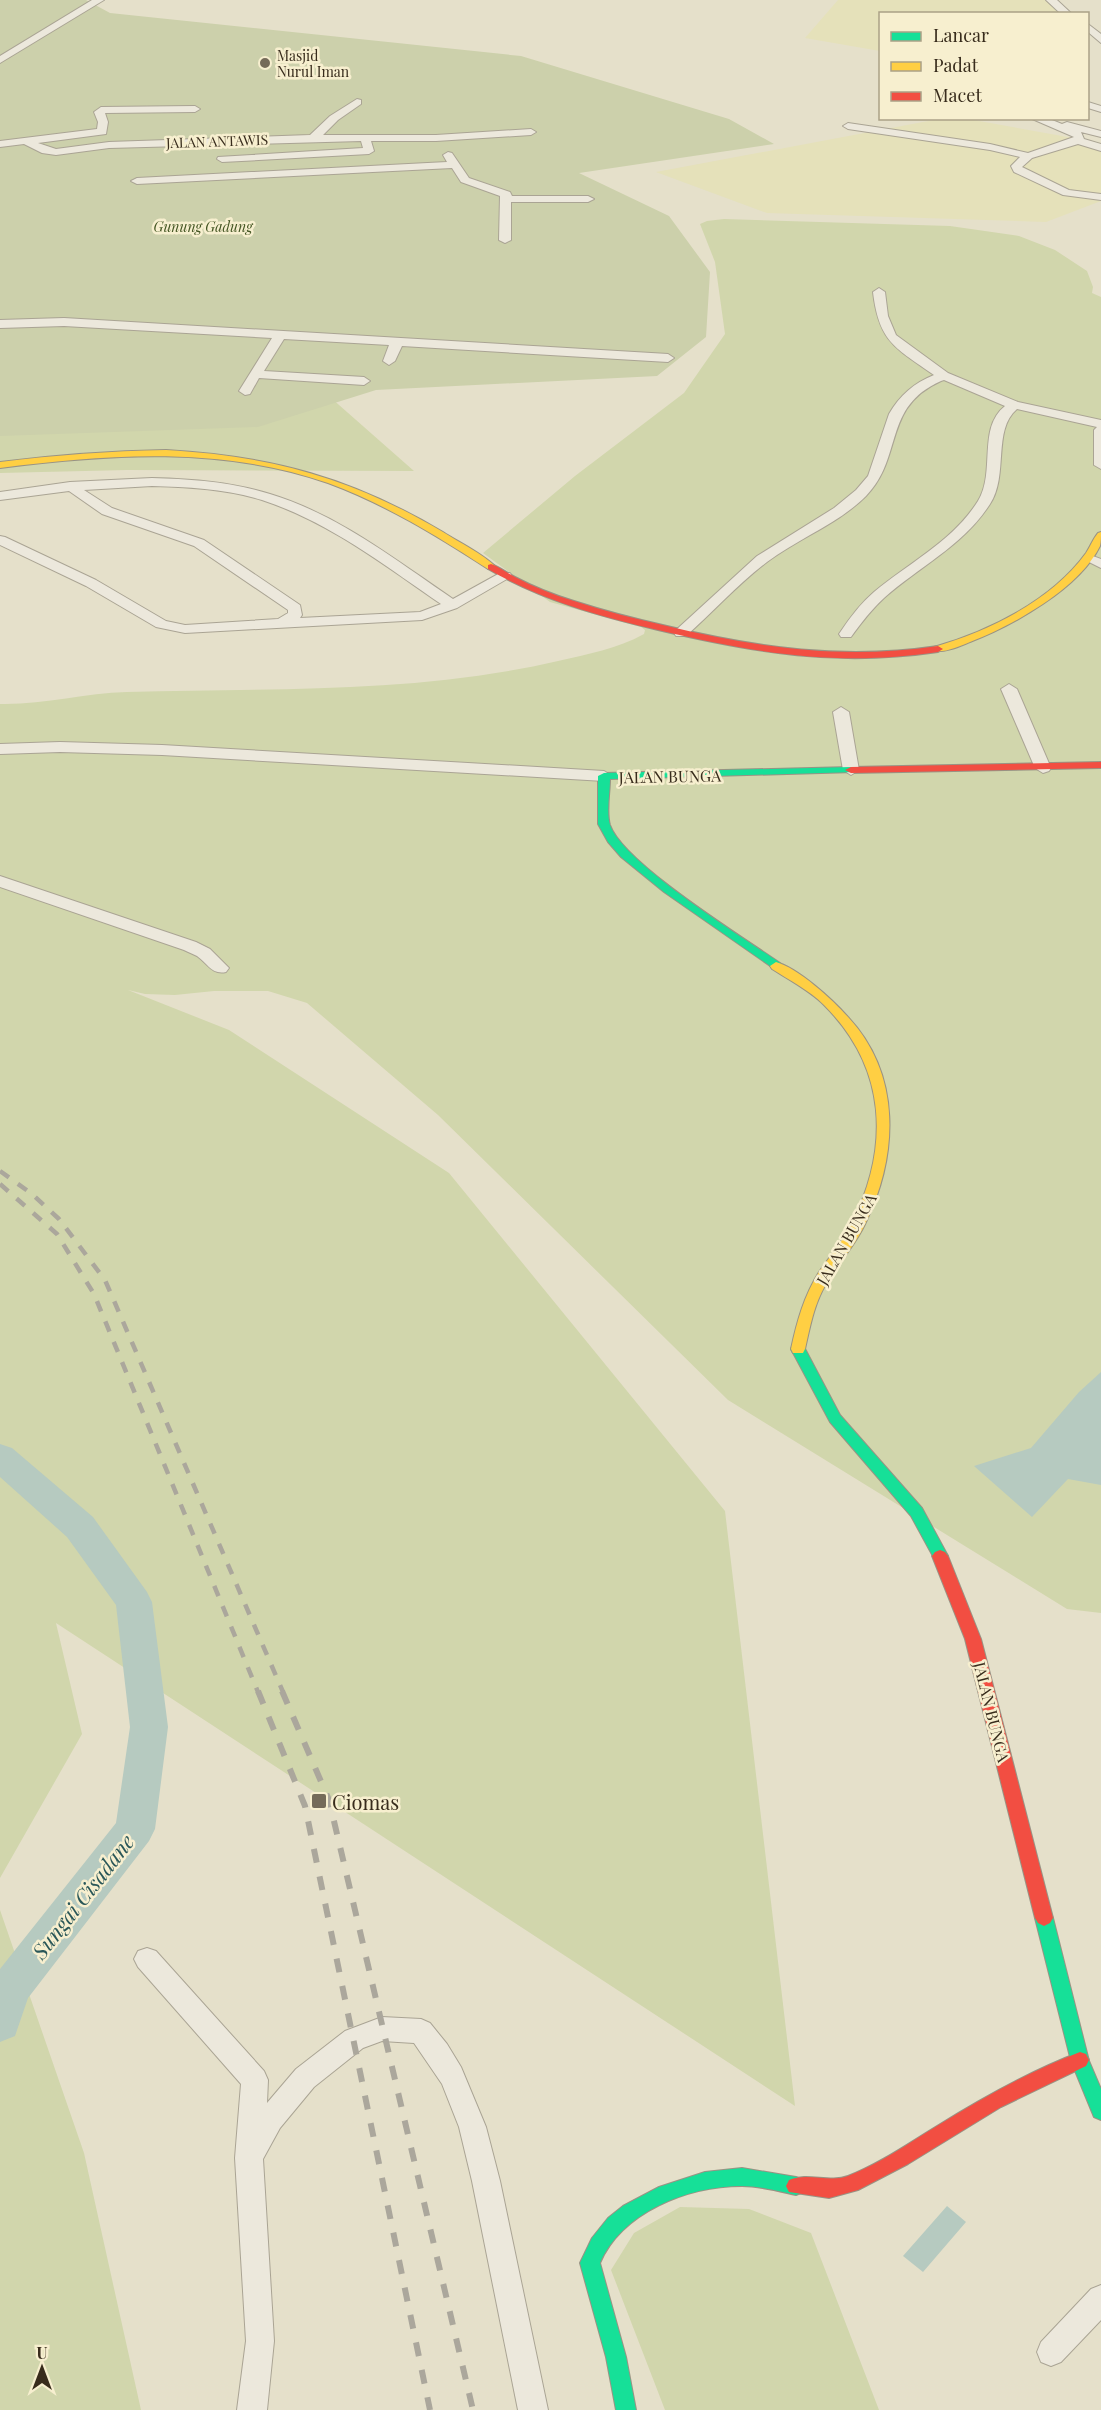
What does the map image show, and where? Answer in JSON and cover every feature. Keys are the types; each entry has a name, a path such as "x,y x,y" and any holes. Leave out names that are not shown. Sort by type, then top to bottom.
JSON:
{"street":[{"path":"0,60 99,0"},
{"path":"1051,0 1065,12"},
{"path":"1089,28 1101,40"},
{"path":"313,138 334,118 357,102"},
{"path":"26,141 102,132 103,122 99,112 101,110 195,109"},
{"path":"879,119 848,126 990,147 1028,156"},
{"path":"1041,120 1078,133 1080,137 1078,140"},
{"path":"1052,120 1101,134"},
{"name":"JALAN ANTAWIS","path":"0,144 26,141 46,151 56,152 102,146 313,138 436,138 531,132"},
{"path":"365,138 379,151"},
{"path":"222,159 421,148 420,138"},
{"path":"436,138 465,180 505,192 507,199 505,240"},
{"path":"1101,148 1078,140 1028,156 1016,166 1020,173 1067,193 1101,197"},
{"path":"232,165 369,158 379,151"},
{"path":"220,172 453,162"},
{"path":"137,182 453,162"},
{"path":"507,199 588,199"},
{"path":"879,292 882,316 891,336 945,376 1014,405 1101,424"},
{"path":"0,324 64,322 668,358"},
{"path":"245,391 280,335"},
{"path":"389,361 397,342"},
{"path":"256,374 364,381"},
{"path":"681,633 762,559 861,494 874,477 895,414 901,404 917,387 945,376"},
{"path":"846,634 868,603 942,548 977,513 986,499 993,479 999,421 1003,414 1014,405"},
{"path":"1101,430 1101,465"},
{"path":"0,465 75,454 154,451 232,457 276,465 316,476 359,493 451,542 505,576 571,605 681,633 769,651 836,658 876,657 919,652 956,644 990,632 1024,612 1095,561 1101,535"},
{"path":"0,496 104,482 164,481 214,486 256,494 323,520 452,605"},
{"path":"69,486 107,511 182,536 217,553 295,608 295,615 281,624"},
{"path":"0,540 91,583 167,626 194,629 408,618 433,613 452,605 505,576"},
{"path":"1009,689 1043,768"},
{"path":"841,712 851,770"},
{"path":"0,749 60,747 162,750 604,776"},
{"name":"JALAN BUNGA","path":"1101,765 604,776 602,813 606,830 619,849 659,883 827,1001 847,1019 867,1051 877,1073 886,1119 886,1145 876,1184 858,1224 823,1276 808,1306 798,1350 835,1419 917,1512 946,1568 973,1639 1080,2060 1101,2111"},
{"path":"0,881 190,946 204,953 220,968"},
{"path":"147,1959 255,2080 249,2158 260,2341 252,2410"},
{"path":"249,2158 270,2119 305,2078 354,2039 382,2029 421,2031 435,2047 471,2119 521,2344 533,2410"},
{"path":"626,2410 616,2357 590,2263 603,2236 636,2208 712,2178 738,2176 808,2189 849,2184 1000,2098 1080,2060"},
{"path":"1051,2352 1101,2299"}],"shaded area":[{"path":"838,0 1046,0 1062,12 879,12 879,51 805,38"},
{"path":"934,120 974,120 1101,143 1101,201 1046,222 767,213 656,172"},
{"path":"1101,1372 1101,1485 1068,1479 1032,1517 974,1466 1031,1448 1079,1392"},
{"path":"947,2206 966,2222 923,2272 903,2256"}],"green space":[{"name":"Gunung Gadung","path":"0,0 86,0 110,13 521,56 729,119 774,144 579,173 669,216 710,272 706,337 657,376 376,390 258,427 0,436"},
{"path":"724,219 950,226 1019,236 1055,250 1087,271 1093,287 1092,293 1101,297 1101,1613 1067,1609 728,1400 438,1115 307,1003 268,991 214,991 175,995 145,994 128,990 229,1030 449,1173 725,1511 795,2106 56,1623 82,1734 0,1878 0,704 32,703 111,693 343,687 451,679 505,672 580,656 613,647 644,634 645,630 641,627 550,602 483,553 575,476 684,393 725,334 715,262 700,224"},
{"path":"0,333 297,368 414,471 127,470 0,473"},
{"path":"0,1910 84,2153 141,2410 0,2410"},
{"path":"680,2207 749,2209 811,2233 879,2410 665,2410 611,2270 634,2233"}],"waterway":[{"name":"Sungai Cisadane","path":"0,1457 80,1527 134,1602 149,1727 135,1829 9,1990 0,2023"}],"railway":[{"path":"0,1171 32,1194 59,1219 105,1280 283,1692"},
{"path":"0,1184 57,1234 94,1294 258,1692"},
{"path":"258,1691 305,1806 430,2410"},
{"path":"282,1691 329,1800 473,2410"}],"traffic: fast":[{"path":"776,966 668,890 625,855 614,842 604,824 604,776 851,770"},
{"path":"798,1349 835,1418 917,1512 940,1556"},
{"path":"1044,1918 1080,2061 1101,2111"},
{"path":"626,2410 616,2357 590,2263 602,2238 614,2225 647,2202 705,2181 742,2177 796,2186"}],"traffic: slow":[{"path":"0,465 125,453 208,455 249,460 290,469 351,489 433,531 491,567"},
{"path":"938,649 983,633 1031,607 1054,591 1090,554 1101,535"},
{"path":"776,966 822,997 850,1026 867,1052 878,1079 883,1106 884,1135 880,1164 872,1193 855,1231 811,1299 798,1349"}],"traffic: jam":[{"path":"491,567 530,588 590,610 724,642 830,656 866,657 938,649"},
{"path":"851,770 1101,765"},
{"path":"940,1556 973,1639 1044,1918"},
{"path":"796,2186 829,2189 851,2184 901,2158 994,2101 1080,2060"}],"place":[{"name":"Masjid Nurul Iman","path":"265,63"},
{"name":"Ciomas","path":"319,1801"}]}
